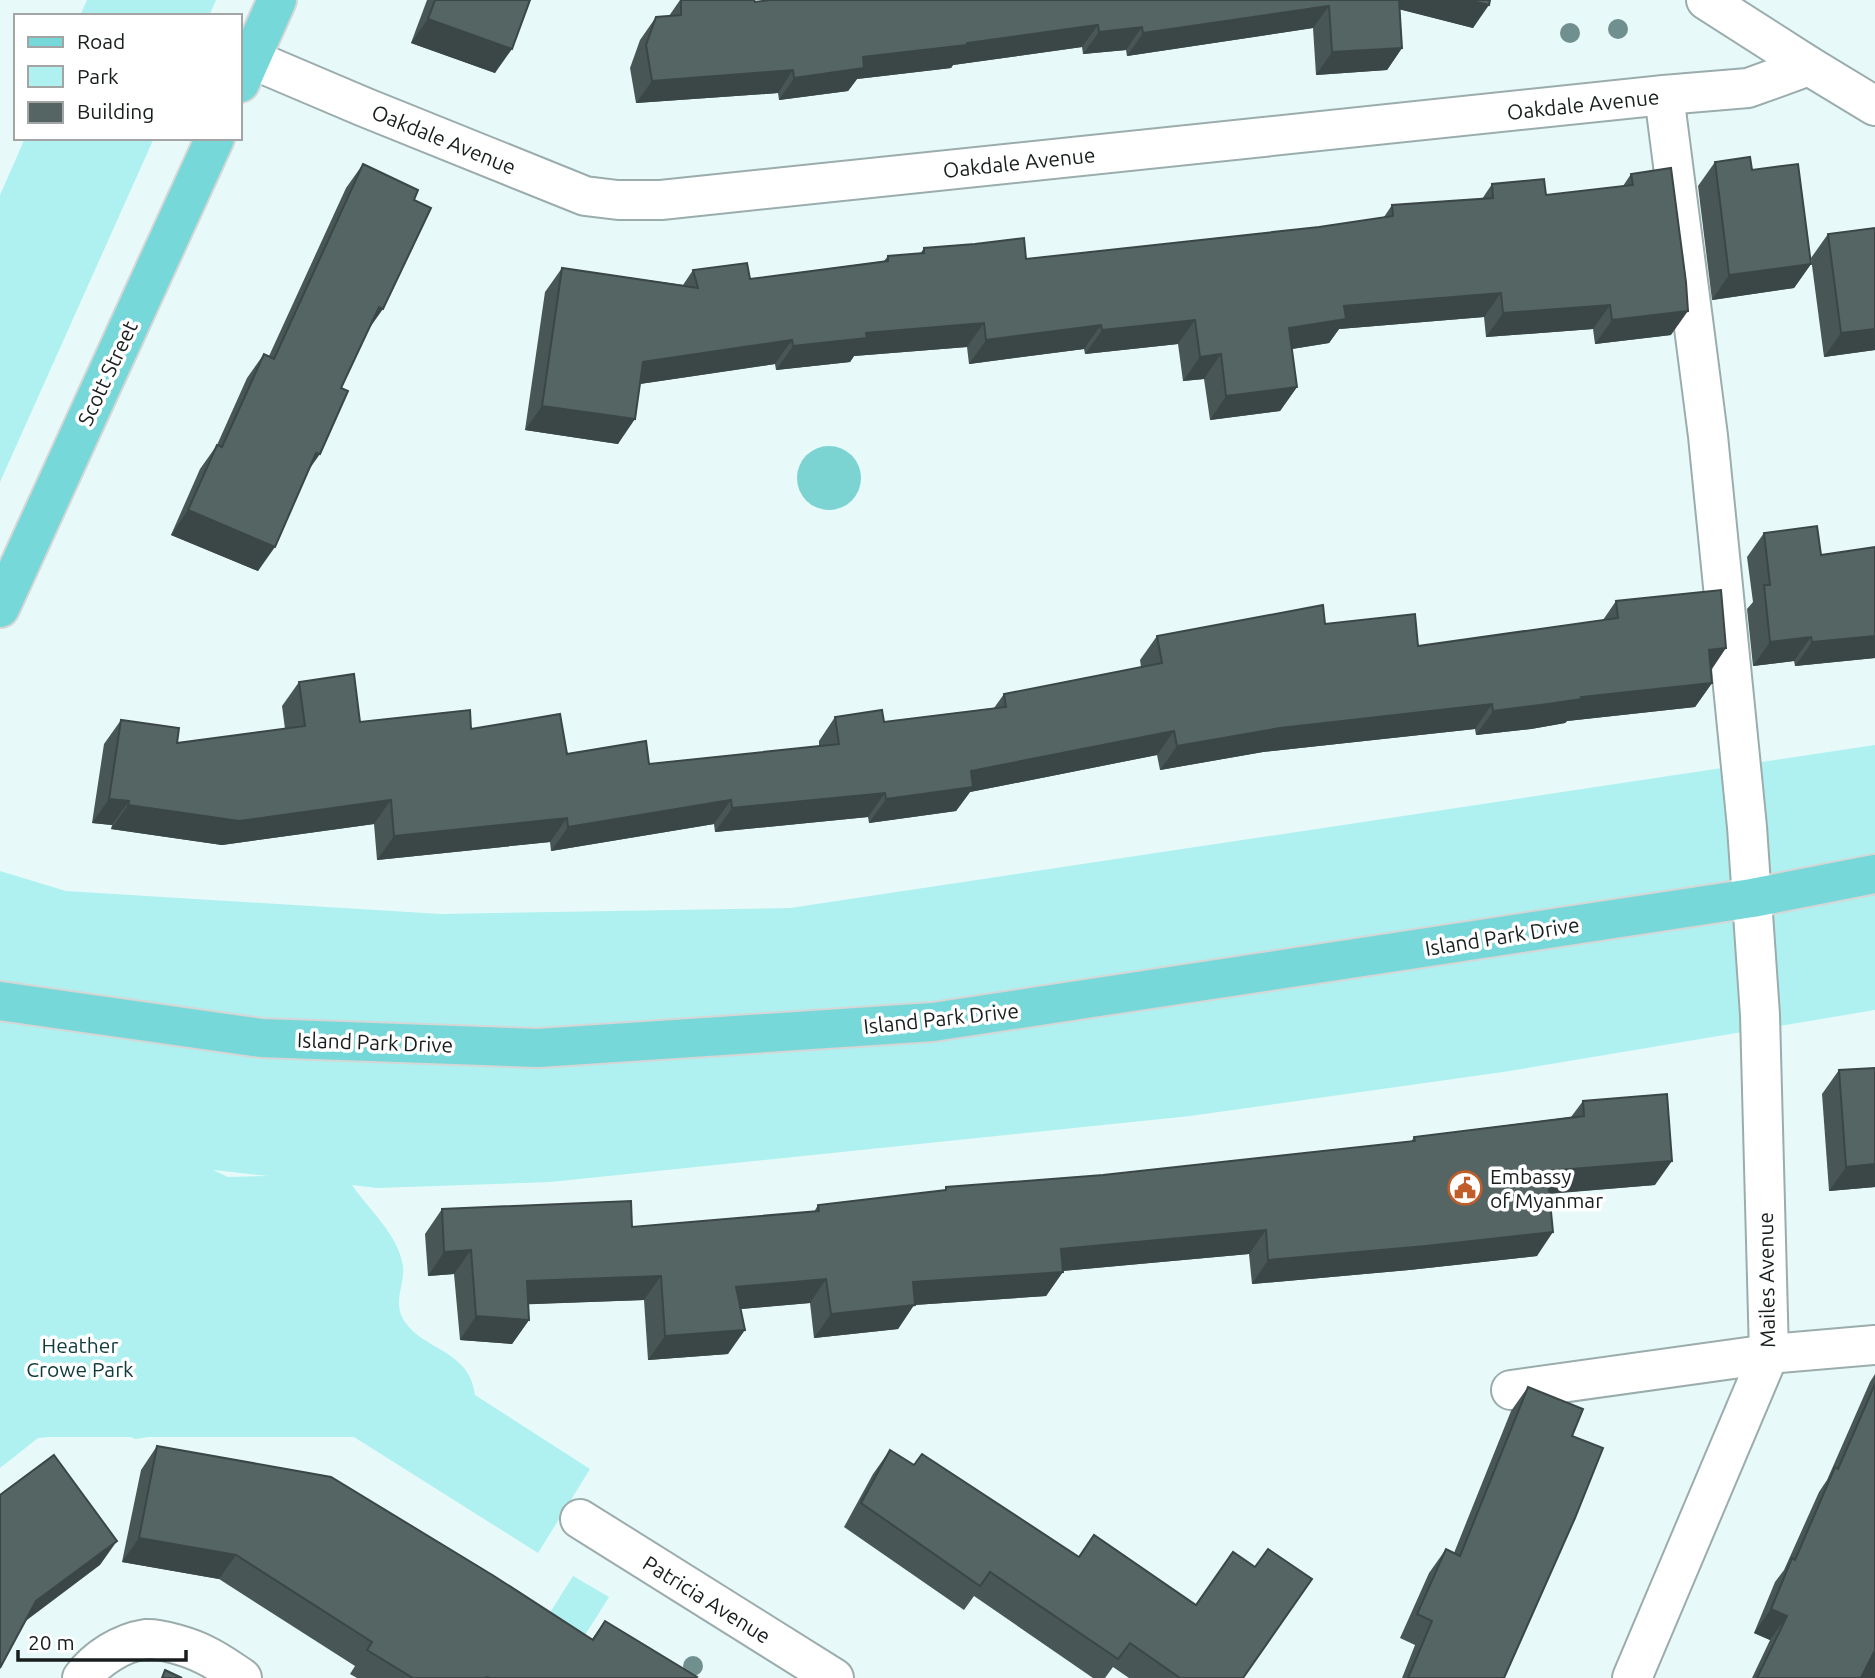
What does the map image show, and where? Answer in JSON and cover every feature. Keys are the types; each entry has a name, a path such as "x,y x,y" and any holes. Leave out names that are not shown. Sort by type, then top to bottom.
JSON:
{"main road":[{"path":"245,71 276,0"},
{"name":"Scott Street","path":"0,608 214,140"},
{"name":"Island Park Drive","path":"0,1001 261,1038 538,1048 933,1022 1752,898 1875,874"}],"street":[{"path":"1706,0 1875,106"},
{"name":"Oakdale Avenue","path":"245,71 364,107 585,196 618,200 661,200 1748,88 1809,66"},
{"name":"Mailes Avenue","path":"1632,1678 1769,1354 1760,1015 1752,898 1708,436 1664,95"},
{"path":"1511,1390 1769,1354 1875,1345"},
{"name":"Patricia Avenue","path":"580,1519 834,1678"},
{"path":"82,1678 90,1667 116,1649 148,1639 203,1654 242,1678"}],"green space":[{"path":"87,0 216,0 210,14 81,14"},
{"path":"24,140 153,140 0,482 0,195"},
{"name":"Heather Crowe Park","path":"1875,745 1875,1010 1503,1072 1190,1116 550,1182 377,1188 352,1185 389,1233 400,1254 403,1273 399,1306 403,1319 411,1330 464,1368 475,1395 590,1469 538,1553 354,1437 49,1437 38,1438 0,1468 0,871 66,891 441,914 790,908","holes":["213,1170 268,1176 228,1177"]},
{"path":"573,1576 609,1597 558,1678 509,1678"}],"shaded area":[{"path":"829,446 847,452 855,460 861,478 855,496 847,504 829,510 811,504 803,496 797,478 803,460 811,452"}],"building":[{"path":"435,0 530,0 512,49 428,19"},
{"path":"681,0 1399,0 1402,48 1332,52 1329,6 1143,33 1142,27 1099,32 1098,25 967,45 863,57 864,68 794,78 793,70 652,81 646,45 656,17 681,15"},
{"path":"1468,0 1490,0 1489,5"},
{"path":"1750,157 1752,170 1798,164 1811,264 1729,275 1715,162"},
{"path":"363,164 418,190 414,200 431,208 383,309 379,307 341,388 348,391 320,454 316,453 275,547 188,510 217,445 222,447 264,354 274,359"},
{"path":"1671,168 1688,311 1612,320 1610,305 1503,313 1501,293 1344,306 1346,319 1289,328 1297,387 1226,396 1221,354 1200,357 1195,320 1102,330 1101,325 986,340 984,323 866,333 867,338 793,346 792,340 643,362 635,419 542,406 562,268 698,288 693,270 747,263 750,279 888,261 888,256 924,253 924,248 1024,238 1026,259 1319,227 1393,216 1392,205 1493,198 1492,184 1544,179 1546,195 1633,185 1631,174"},
{"path":"1875,228 1875,329 1841,333 1828,234"},
{"path":"1817,526 1821,555 1875,547 1875,636 1812,642 1811,637 1770,642 1764,585 1770,585 1764,533"},
{"path":"1721,590 1726,648 1709,650 1712,683 1581,697 1582,699 1493,711 1492,704 1280,728 1177,746 1174,731 971,771 973,787 886,799 885,793 732,808 731,800 568,827 567,818 394,836 391,800 239,821 128,805 129,801 109,799 121,720 179,728 177,743 305,726 299,682 354,674 360,722 470,710 471,729 560,714 567,754 646,741 649,764 839,744 835,717 882,710 884,722 1006,707 1004,694 1162,663 1157,636 1323,605 1325,624 1415,614 1418,646 1618,618 1616,601"},
{"path":"1875,1068 1875,1164 1846,1167 1839,1070"},
{"path":"1667,1094 1672,1161 1547,1171 1553,1232 1268,1260 1266,1230 1061,1249 1063,1272 913,1282 915,1305 831,1314 826,1279 736,1287 745,1330 665,1336 661,1276 527,1281 529,1320 476,1316 471,1250 444,1252 442,1209 631,1201 632,1227 819,1211 818,1205 946,1190 946,1187 1103,1175 1415,1141 1414,1137 1584,1116 1583,1101"},
{"path":"1875,1384 1875,1652 1861,1678 1757,1678 1787,1616 1771,1609 1792,1558 1795,1560"},
{"path":"1528,1387 1583,1409 1572,1436 1603,1448 1575,1518 1504,1678 1408,1678 1432,1621 1417,1614 1446,1549 1460,1556"},
{"path":"157,1446 331,1477 593,1640 605,1621 697,1677 413,1678 367,1650 372,1642 236,1555 139,1538"},
{"path":"890,1450 914,1465 922,1454 1079,1557 1094,1535 1196,1605 1233,1552 1255,1567 1268,1549 1312,1579 1243,1678 1180,1678 1130,1643 1118,1659 990,1572 980,1586 861,1503"},
{"path":"54,1455 117,1541 36,1601 0,1668 0,1495"},
{"path":"165,1670 182,1678 162,1678"}],"place":[{"name":"Embassy of Myanmar","path":"1465,1188"}]}
